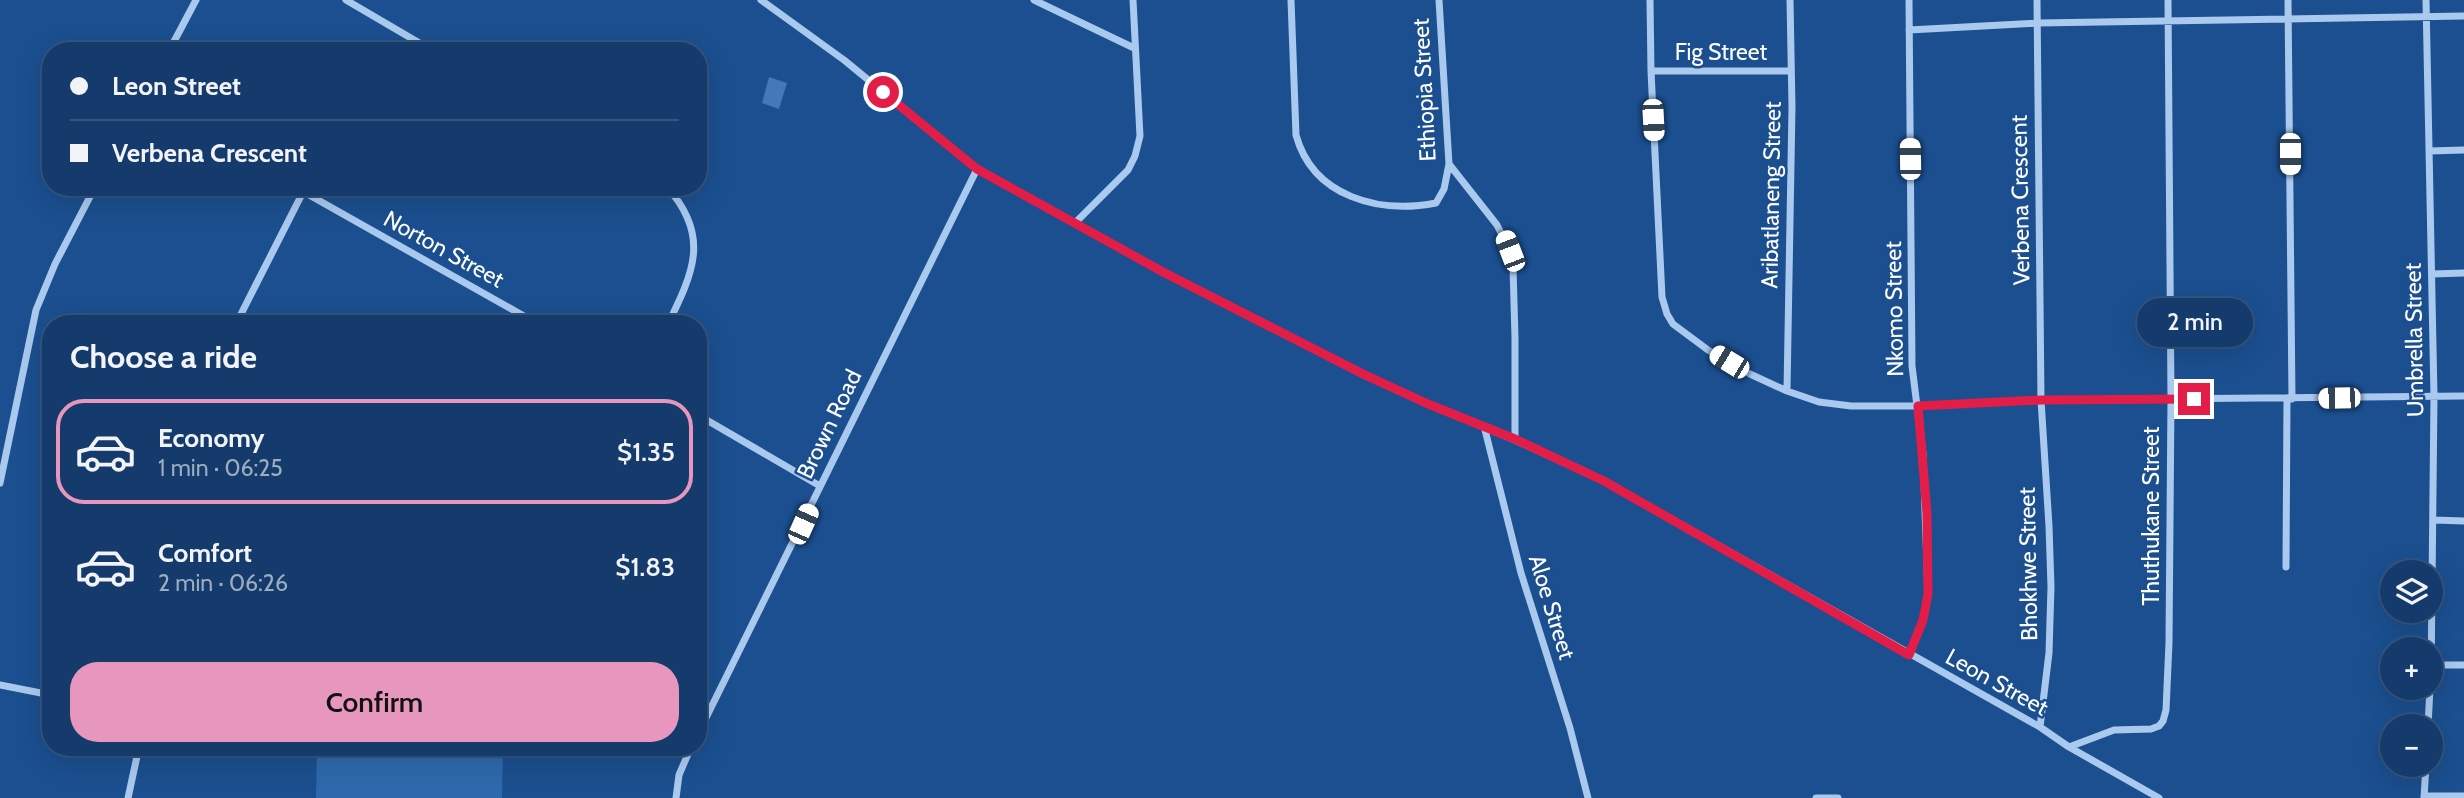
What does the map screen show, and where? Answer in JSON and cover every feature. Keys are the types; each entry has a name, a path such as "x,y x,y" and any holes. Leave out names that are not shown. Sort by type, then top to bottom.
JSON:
{"street":[{"path":"174,42 196,0"},
{"path":"346,0 418,42"},
{"name":"Leon Street","path":"761,0 844,61 977,169 1163,272 1363,374 1515,439 1604,481 2040,727 2069,747 2159,798"},
{"path":"1034,0 1134,48"},
{"path":"1075,223 1128,170 1135,156 1140,136 1133,0"},
{"name":"Ethiopia Street","path":"1291,0 1296,135 1301,153 1315,173 1342,192 1367,203 1391,207 1417,207 1436,203 1444,189 1449,164 1439,0"},
{"path":"1650,0 1660,281 1667,314 1673,324 1750,374 1819,402 1851,406 1918,406 2041,400 2464,396"},
{"name":"Aribatlaneng Street","path":"1787,391 1790,0"},
{"name":"Nkomo Street","path":"1909,0 1912,366 1927,513 1928,594 1923,620 1909,655"},
{"name":"Verbena Crescent","path":"2037,0 2041,400"},
{"name":"Thuthukane Street","path":"2069,747 2114,730 2151,729 2163,721 2169,643 2171,399 2168,0"},
{"path":"2286,567 2289,399 2288,0"},
{"name":"Umbrella Street","path":"2426,0 2434,396 2432,637"},
{"path":"1909,30 2038,23 2464,16"},
{"name":"Fig Street","path":"1651,71 1791,71"},
{"path":"2429,151 2464,150"},
{"path":"1449,164 1497,225 1510,251 1515,338 1515,439"},
{"name":"Brown Road","path":"707,717 977,169"},
{"path":"0,483 36,310 55,264 89,196"},
{"path":"241,315 301,196"},
{"name":"Norton Street","path":"310,196 522,315"},
{"path":"672,315 694,266 694,239 688,220 674,196"},
{"path":"2432,274 2464,273"},
{"name":"Bhokhwe Street","path":"2040,727 2049,653 2051,587 2041,400"},
{"path":"707,420 820,486"},
{"name":"Aloe Street","path":"1484,426 1521,573 1570,728 1588,798"},
{"path":"2434,520 2464,521"},
{"path":"2443,665 2464,665"},
{"path":"0,685 42,693"},
{"path":"128,798 137,756"},
{"path":"676,798 679,775 687,756"},
{"path":"2425,777 2424,797 2464,796"},
{"path":"1816,798 1838,798"}],"shaded area":[{"path":"317,756 503,756 502,798 316,798"}],"building":[{"path":"769,77 787,83 779,109 762,103"}],"route":[{"path":"883,92 977,169 1163,272 1363,374 1515,439 1604,481 1909,655 1923,620 1928,594 1927,513 1918,406 2041,400 2194,399"}]}
